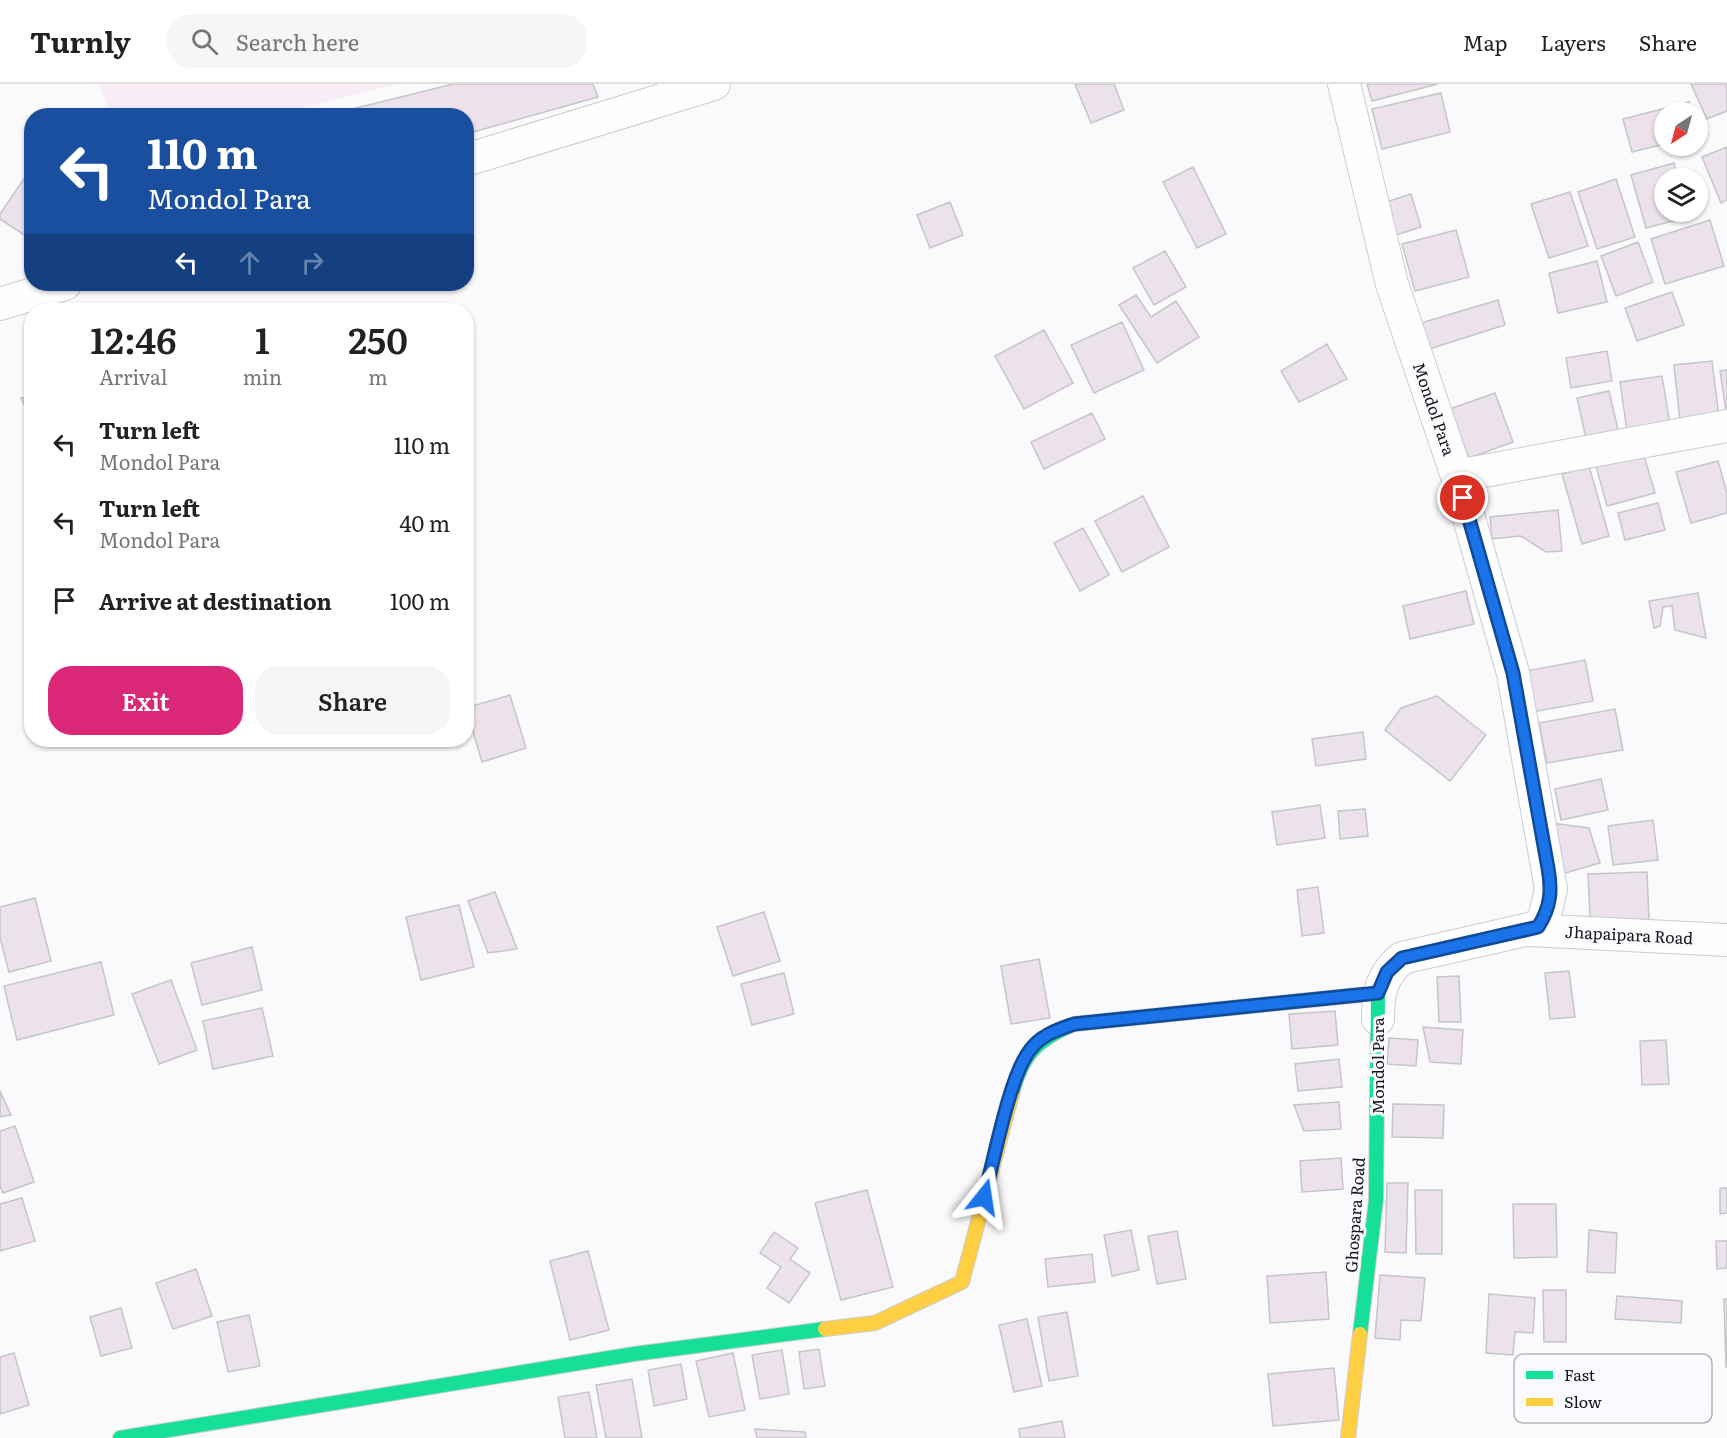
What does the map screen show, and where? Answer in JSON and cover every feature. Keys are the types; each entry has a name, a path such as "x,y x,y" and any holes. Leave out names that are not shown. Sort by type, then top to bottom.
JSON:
{"street":[{"path":"474,157 627,97 714,84"},
{"name":"Mondol Para","path":"1344,84 1392,284 1457,476 1513,673 1551,889 1545,915 1538,927 1402,958 1387,972 1378,993 1376,1200 1356,1332 1347,1438"},
{"path":"0,304 42,291"},
{"path":"1457,476 1727,426"},
{"name":"Jhapaipara Road","path":"1530,930 1727,940"},
{"path":"120,1438 634,1354 875,1323 962,1282 1018,1070 1030,1049 1047,1035 1074,1024 1378,993"}],"shaded area":[{"path":"98,84 398,84 301,108 108,108"}],"building":[{"path":"453,84 593,84 598,97 474,132 474,108 356,108"},
{"path":"1075,84 1114,84 1124,110 1091,123"},
{"path":"1367,84 1438,84 1372,101"},
{"path":"1691,84 1727,84 1727,111 1708,119 1708,102 1699,102"},
{"path":"1441,93 1450,132 1382,149 1372,109"},
{"path":"1654,111 1654,147 1632,152 1623,119"},
{"path":"1727,147 1727,200 1721,203 1702,157"},
{"path":"1674,163 1675,168 1656,168"},
{"path":"1193,167 1226,234 1197,248 1163,182"},
{"path":"1654,169 1654,222 1669,222 1646,228 1631,175"},
{"path":"24,179 24,235 0,219 0,214"},
{"path":"1616,179 1635,237 1597,249 1578,192"},
{"path":"1570,192 1588,246 1549,258 1531,204"},
{"path":"1411,194 1421,227 1396,235 1386,202"},
{"path":"950,202 963,235 930,248 917,215"},
{"path":"1710,220 1724,266 1665,284 1651,239"},
{"path":"1456,230 1469,277 1415,291 1402,244"},
{"path":"1638,242 1653,282 1616,296 1601,256"},
{"path":"1165,251 1186,287 1154,305 1133,268"},
{"path":"1597,261 1607,302 1558,313 1549,273"},
{"path":"1672,292 1684,325 1637,341 1625,308"},
{"path":"1136,295 1151,317 1176,301 1199,337 1157,363 1119,305"},
{"path":"1498,300 1505,325 1429,349 1421,323"},
{"path":"1122,322 1144,370 1094,393 1071,345"},
{"path":"1044,330 1073,383 1024,409 995,356"},
{"path":"1327,344 1347,379 1299,402 1281,371"},
{"path":"1607,351 1612,381 1571,388 1566,358"},
{"path":"1712,361 1719,417 1680,421 1674,365"},
{"path":"1727,370 1727,412 1726,412 1720,371"},
{"path":"1662,376 1670,425 1627,431 1620,382"},
{"path":"1609,391 1618,430 1586,438 1577,398"},
{"path":"1495,393 1513,442 1469,458 1450,409"},
{"path":"1092,413 1105,439 1044,469 1031,442"},
{"path":"1642,449 1655,493 1607,506 1595,462"},
{"path":"1718,461 1727,493 1727,513 1691,523 1676,472"},
{"path":"1589,466 1609,536 1582,544 1562,474"},
{"path":"1143,496 1169,547 1122,572 1095,521"},
{"path":"1658,503 1665,530 1625,540 1618,513"},
{"path":"1558,510 1562,551 1546,552 1521,536 1492,539 1490,517"},
{"path":"1083,528 1109,575 1080,591 1054,543"},
{"path":"1466,591 1474,624 1410,639 1403,606"},
{"path":"1698,593 1706,638 1675,630 1672,606 1663,607 1660,626 1654,628 1649,601"},
{"path":"1585,660 1593,701 1533,712 1526,671"},
{"path":"510,695 526,748 482,762 474,735 474,706"},
{"path":"1437,696 1486,735 1450,781 1385,730 1401,708"},
{"path":"1615,709 1623,750 1547,763 1539,723"},
{"path":"1363,732 1366,759 1316,766 1312,739"},
{"path":"1601,779 1608,810 1561,820 1555,789"},
{"path":"1320,805 1325,838 1277,845 1272,812"},
{"path":"1365,809 1368,836 1340,839 1338,811"},
{"path":"1653,820 1658,860 1613,865 1608,826"},
{"path":"1551,823 1589,828 1600,863 1565,873"},
{"path":"1647,872 1649,919 1590,920 1588,874"},
{"path":"1318,887 1324,933 1302,936 1297,890"},
{"path":"495,892 517,949 488,953 468,901"},
{"path":"35,898 51,961 9,972 0,938 0,907"},
{"path":"459,905 474,967 421,980 406,917"},
{"path":"764,912 780,961 733,976 717,927"},
{"path":"252,947 262,990 202,1005 191,963"},
{"path":"1039,959 1050,1018 1011,1024 1001,966"},
{"path":"101,962 114,1015 17,1040 4,986"},
{"path":"1569,971 1575,1017 1550,1019 1545,973"},
{"path":"784,973 794,1014 752,1025 741,984"},
{"path":"1459,976 1461,1022 1439,1022 1437,977"},
{"path":"171,980 197,1050 159,1064 132,994"},
{"path":"262,1008 273,1056 213,1069 203,1021"},
{"path":"1335,1011 1338,1045 1292,1049 1289,1014"},
{"path":"1423,1027 1463,1030 1461,1064 1430,1062"},
{"path":"1389,1038 1418,1040 1416,1066 1387,1064"},
{"path":"1666,1040 1669,1084 1642,1085 1640,1041"},
{"path":"1339,1059 1342,1087 1298,1091 1295,1064"},
{"path":"0,1091 11,1115 0,1117"},
{"path":"1339,1102 1341,1129 1304,1131 1294,1105"},
{"path":"1393,1104 1444,1105 1443,1138 1392,1137"},
{"path":"15,1126 34,1182 3,1193 0,1186 0,1131"},
{"path":"1341,1158 1343,1189 1302,1192 1300,1161"},
{"path":"1387,1183 1408,1183 1406,1253 1385,1252"},
{"path":"1720,1188 1727,1188 1727,1213 1720,1214"},
{"path":"867,1190 893,1287 841,1300 815,1203"},
{"path":"1415,1190 1442,1190 1442,1254 1416,1254"},
{"path":"22,1198 35,1241 0,1251 0,1204"},
{"path":"1513,1204 1556,1204 1557,1257 1514,1258"},
{"path":"1131,1230 1139,1270 1112,1276 1104,1235"},
{"path":"1589,1230 1617,1233 1615,1273 1587,1272"},
{"path":"1177,1231 1186,1279 1157,1284 1148,1236"},
{"path":"774,1232 798,1248 790,1259 810,1273 789,1303 767,1288 781,1267 760,1253"},
{"path":"1716,1241 1727,1241 1727,1268 1717,1269"},
{"path":"588,1251 609,1330 570,1340 550,1261"},
{"path":"1092,1254 1095,1282 1048,1287 1045,1259"},
{"path":"196,1269 212,1316 173,1329 156,1283"},
{"path":"1326,1272 1329,1319 1270,1323 1267,1276"},
{"path":"1380,1275 1425,1278 1421,1321 1401,1320 1400,1340 1375,1338"},
{"path":"1543,1290 1566,1290 1566,1342 1544,1342"},
{"path":"1489,1294 1535,1298 1533,1333 1515,1332 1513,1355 1486,1353"},
{"path":"1617,1296 1682,1301 1681,1323 1615,1319"},
{"path":"1724,1299 1727,1299 1727,1367 1726,1367"},
{"path":"121,1308 132,1348 101,1356 90,1317"},
{"path":"1067,1312 1078,1376 1049,1381 1038,1317"},
{"path":"249,1315 260,1366 228,1372 217,1322"},
{"path":"1027,1319 1042,1386 1014,1392 999,1325"},
{"path":"819,1349 825,1386 804,1389 799,1352"},
{"path":"782,1350 789,1394 760,1399 752,1355"},
{"path":"14,1353 29,1405 0,1414 0,1357"},
{"path":"733,1353 745,1410 709,1417 696,1361"},
{"path":"681,1364 687,1399 654,1406 648,1370"},
{"path":"1334,1368 1339,1420 1273,1426 1268,1374"},
{"path":"632,1379 642,1438 606,1438 596,1385"},
{"path":"589,1392 597,1438 565,1438 558,1397"},
{"path":"1062,1421 1065,1438 1020,1438 1019,1429"},
{"path":"755,1429 805,1432 806,1438 757,1438"}],"traffic: fast":[{"path":"1012,1094 1016,1080 1032,1050 1050,1036 1074,1024 1378,993 1376,1200 1360,1334"},
{"path":"120,1438 634,1354 825,1329"}],"traffic: slow":[{"path":"825,1329 875,1323 962,1282 1012,1094"},
{"path":"1348,1438 1360,1334"}],"route":[{"path":"984,1197 1018,1070 1030,1049 1047,1035 1074,1024 1378,993 1387,972 1402,958 1538,927 1545,915 1551,889 1548,868 1513,673 1463,498"}]}
